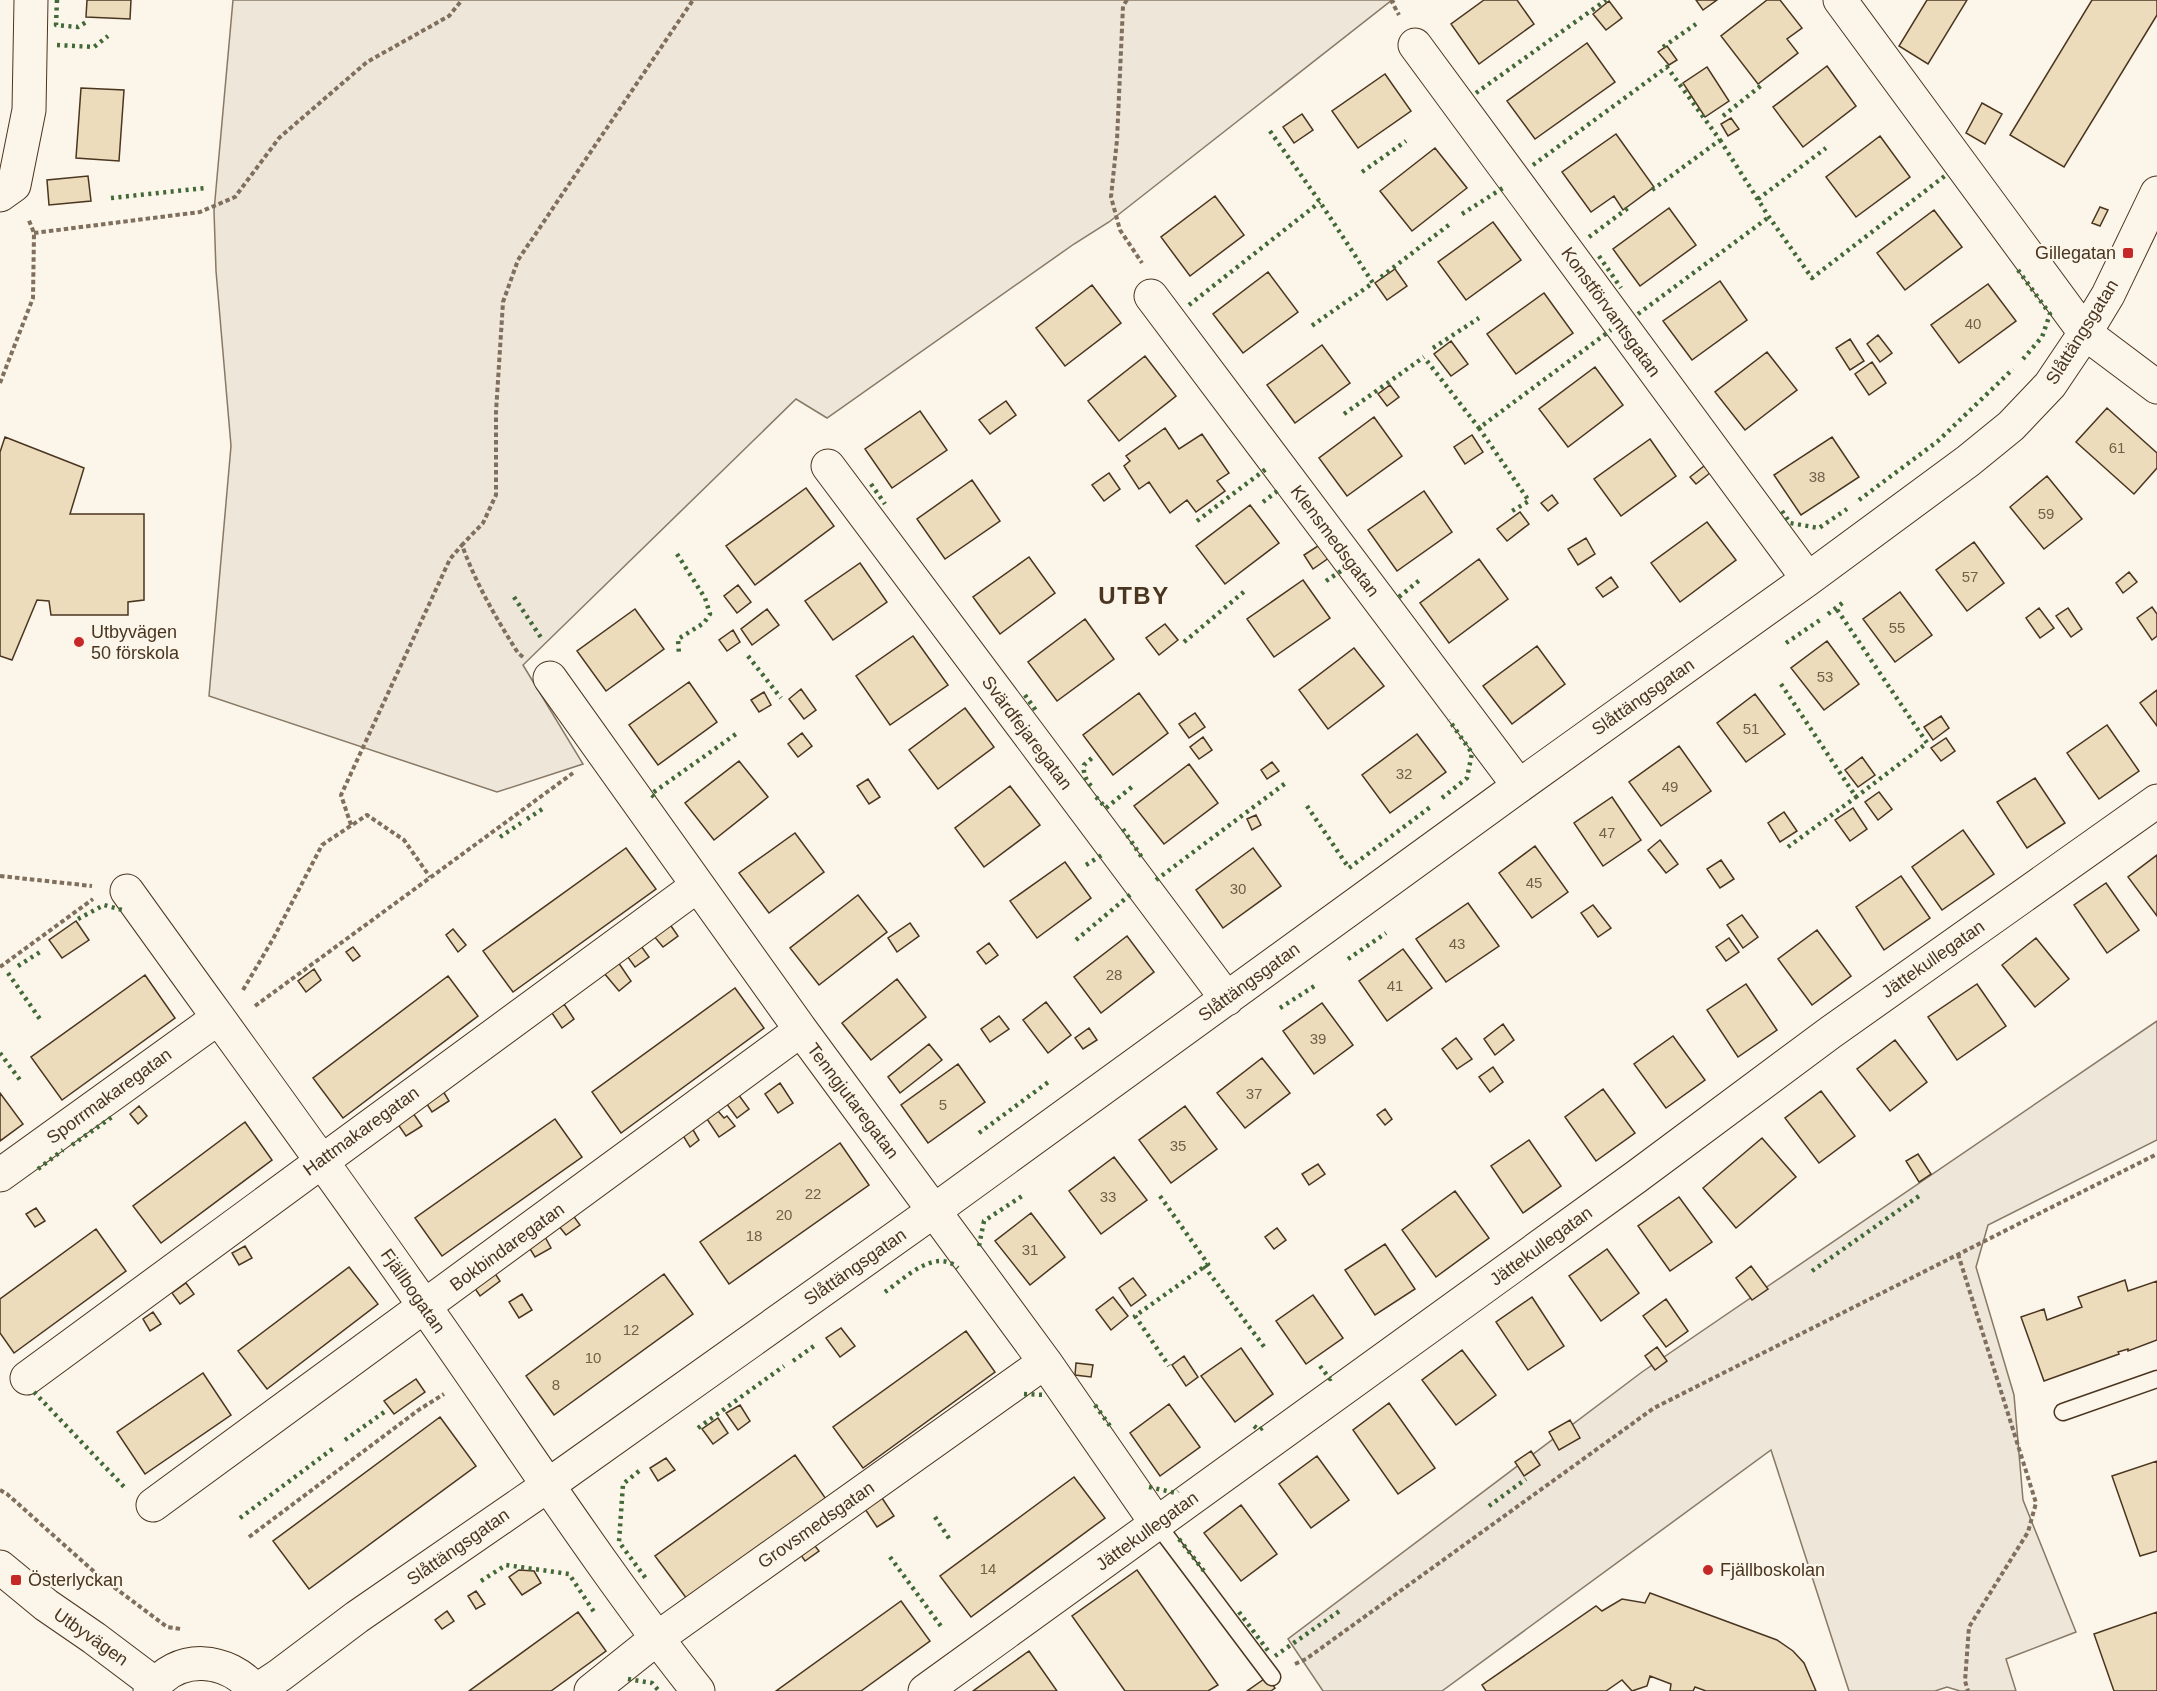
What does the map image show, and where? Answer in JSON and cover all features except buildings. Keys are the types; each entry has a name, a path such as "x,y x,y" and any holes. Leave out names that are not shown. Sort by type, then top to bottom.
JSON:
{"street":[{"path":"7,190 29,110 32,0"},
{"path":"1840,0 2085,333 2157,387"},
{"name":"Konstförvantsgatan","path":"1415,45 1808,579"},
{"name":"Slåttängsgatan","path":"256,1691 357,1617 547,1486 935,1210 1968,461 2011,426 2050,385 2108,295 2157,193"},
{"name":"Klensmedsgatan","path":"1151,296 1519,786"},
{"name":"Svärdfejaregatan","path":"828,466 1227,999"},
{"name":"Tenngjutaregatan","path":"550,678 801,1030 1045,1362 1157,1524"},
{"name":"Jättekullegatan","path":"925,1691 1628,1183 1800,1054 2157,801"},
{"name":"Hattmakaregatan","path":"27,1378 697,886"},
{"name":"Fjällbogatan","path":"119,891 228,1021 321,1161 473,1376 547,1486 656,1639 698,1691"},
{"name":"Sporrmakaregatan","path":"0,1175 228,1021"},
{"name":"Bokbindaregatan","path":"153,1505 801,1030"},
{"name":"Grovsmedsgatan","path":"591,1691 656,1639 1045,1362"},
{"name":"Utbyvägen","path":"0,1567 46,1605 94,1638 153,1687 179,1668 207,1664 234,1672 256,1691"}],"lane":[{"path":"2063,1412 2157,1379"},
{"path":"1157,1524 1272,1677"}],"path":[{"path":"34,233 200,212 235,197 279,138 367,62 449,16 462,0"},
{"path":"351,825 341,795 450,559 483,524 496,495 496,412 503,302 518,260 693,0"},
{"path":"1127,0 1124,6 1117,140 1111,197 1120,230 1150,275 1151,296"},
{"path":"0,383 33,298 34,233 7,190"},
{"path":"462,545 493,614 518,653 550,678"},
{"path":"228,1021 603,751"},
{"path":"228,1021 240,993 273,939 322,845 367,814 404,840 430,877"},
{"path":"0,876 119,891"},
{"path":"0,968 94,898 119,891"},
{"path":"1272,1677 1283,1669 1306,1659 1654,1408 2157,1154"},
{"path":"1958,1254 2036,1503 2028,1532 1969,1627 1965,1681 1968,1691"},
{"path":"249,1537 420,1409 473,1376"},
{"path":"0,1490 116,1589 167,1627 187,1630"}],"shaded area":[{"path":"233,0 1392,0 1109,222 1074,244 827,418 796,399 523,665 583,764 497,792 209,696 231,446 216,271 214,211"},
{"path":"2157,1021 2157,1140 1988,1225 1976,1267 2014,1395 2023,1500 2076,1632 2006,1659 2016,1691 1960,1691 1947,1687 1935,1691 1849,1691 1771,1450 1442,1691 1323,1691 1288,1639 1642,1372"}],"hedge":[{"path":"57,0 56,25 78,27 88,21"},
{"path":"1476,93 1606,0"},
{"path":"1663,47 1696,24"},
{"path":"57,45 94,47 108,36"},
{"path":"1533,165 1667,67 1720,140 1652,190"},
{"path":"1723,116 1763,84"},
{"path":"1270,131 1373,283 1310,327"},
{"path":"1720,140 1769,217 1812,278 1946,175"},
{"path":"1362,172 1406,141"},
{"path":"1758,199 1826,148"},
{"path":"1462,214 1506,186"},
{"path":"111,198 205,188"},
{"path":"1189,305 1320,202"},
{"path":"1589,237 1628,208"},
{"path":"1638,314 1769,217"},
{"path":"1381,277 1450,224"},
{"path":"1599,256 1621,288"},
{"path":"2018,270 2050,314 2042,337 2023,359"},
{"path":"1433,348 1479,318"},
{"path":"1427,361 1479,428 1611,330"},
{"path":"1344,414 1424,357"},
{"path":"1859,500 1938,441 2013,369"},
{"path":"1479,428 1529,501 1512,511"},
{"path":"1197,521 1266,469"},
{"path":"871,484 885,504"},
{"path":"1263,502 1280,489"},
{"path":"1782,511 1790,523 1819,528 1847,509"},
{"path":"677,554 705,598 710,614 704,623 678,639 679,655"},
{"path":"1326,581 1341,571"},
{"path":"1399,597 1421,579"},
{"path":"1184,642 1246,590"},
{"path":"514,597 542,639"},
{"path":"1828,614 1845,601"},
{"path":"1781,684 1856,797 1927,743 1836,608"},
{"path":"1786,643 1820,620"},
{"path":"748,656 781,698"},
{"path":"1025,695 1037,712"},
{"path":"1442,798 1467,778 1472,753 1449,720"},
{"path":"654,797 651,794 736,734"},
{"path":"1091,786 1085,777 1084,765 1092,758"},
{"path":"1156,880 1287,782"},
{"path":"1096,797 1106,808 1133,786"},
{"path":"1788,847 1856,797"},
{"path":"1307,806 1349,868 1433,805"},
{"path":"527,819 544,808"},
{"path":"500,837 521,823"},
{"path":"1123,829 1143,859"},
{"path":"1086,865 1102,855"},
{"path":"1076,940 1131,894"},
{"path":"78,919 104,905 122,910"},
{"path":"1348,959 1386,933"},
{"path":"18,966 40,952"},
{"path":"8,973 42,1022"},
{"path":"1280,1008 1316,985"},
{"path":"0,1053 20,1080"},
{"path":"979,1133 1051,1080"},
{"path":"72,1145 112,1117"},
{"path":"38,1169 63,1150"},
{"path":"979,1246 984,1221 1022,1196"},
{"path":"1160,1196 1208,1264 1135,1316 1169,1366"},
{"path":"1812,1271 1919,1196"},
{"path":"885,1292 910,1273 930,1263 949,1262 958,1268"},
{"path":"1204,1266 1265,1348"},
{"path":"793,1361 814,1346"},
{"path":"698,1428 784,1366"},
{"path":"1320,1366 1330,1379 1334,1377"},
{"path":"34,1392 127,1490"},
{"path":"1024,1394 1045,1395"},
{"path":"1095,1405 1110,1426"},
{"path":"345,1440 387,1410"},
{"path":"1254,1426 1259,1430 1264,1427"},
{"path":"240,1518 335,1447"},
{"path":"639,1471 623,1484 619,1542 647,1580"},
{"path":"1489,1506 1526,1479"},
{"path":"1149,1487 1176,1493 1178,1491"},
{"path":"935,1517 950,1540"},
{"path":"1179,1539 1204,1571"},
{"path":"890,1557 943,1629"},
{"path":"481,1581 506,1565 569,1574 596,1615"},
{"path":"1275,1656 1341,1610"},
{"path":"1239,1612 1269,1652"},
{"path":"628,1679 652,1683 659,1691"}],"place":[{"name":"Gillegatan","path":"2128,253"},
{"name":"Utbyvägen 50 förskola","path":"79,642"},
{"name":"Fjällboskolan","path":"1708,1570"},
{"name":"Österlyckan","path":"16,1580"}],"district":[{"name":"UTBY","path":"1134,595"}]}
